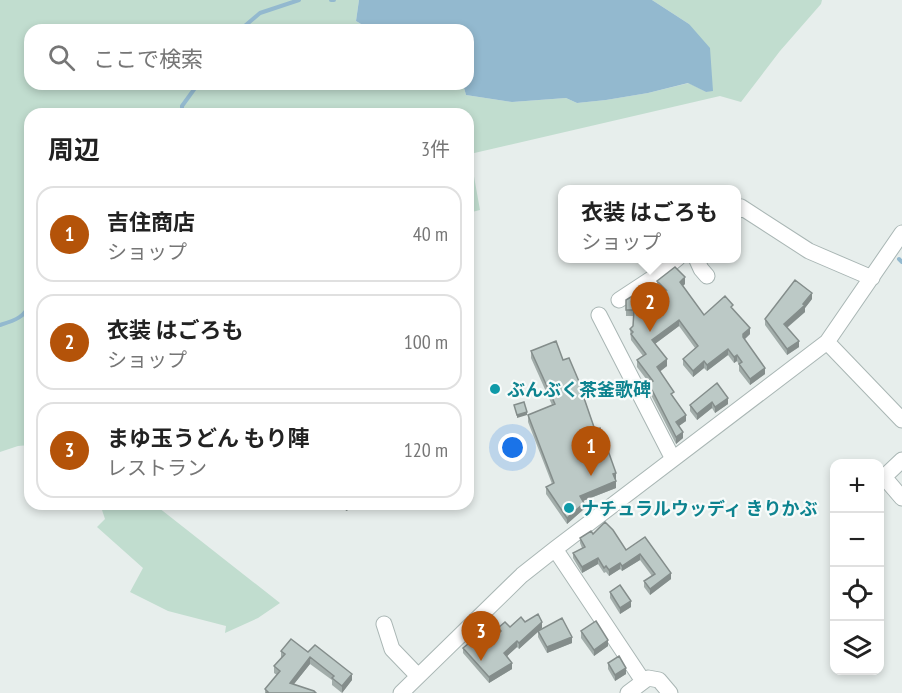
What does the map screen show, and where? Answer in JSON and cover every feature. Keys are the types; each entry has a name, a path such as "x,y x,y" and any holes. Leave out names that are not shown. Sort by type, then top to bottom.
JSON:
{"street":[{"path":"741,210 809,251 872,278"},
{"path":"401,693 522,575 827,342 902,233"},
{"path":"619,300 672,263"},
{"path":"698,263 707,276"},
{"path":"599,315 673,459"},
{"path":"827,342 902,420"},
{"path":"902,460 884,477 902,498"},
{"path":"555,549 643,681"},
{"path":"384,624 392,650 418,676"},
{"path":"628,693 648,678 659,680 670,693"}],"green space":[{"path":"0,0 359,0 356,21 361,24 24,24 24,90 465,90 466,95 512,102 566,98 577,103 648,93 689,83 706,92 712,90 711,72 689,24 652,0 822,0 741,102 720,96 474,153 474,108 24,108 24,446 0,452"},
{"path":"474,176 480,210 474,212"},
{"path":"102,510 162,510 280,603 258,618 225,633 226,626 168,611 130,592 143,568 97,527 105,519"}],"water":[{"path":"359,0 652,0 689,24 710,48 713,91 706,92 688,83 648,93 577,103 566,98 512,102 466,95 465,90 474,90 474,24 361,24 356,21"}],"building":[{"path":"675,267 685,277 680,282 704,315 725,296 733,305 731,307 750,328 743,334 743,337 765,368 750,379 739,364 742,362 737,355 734,357 728,349 707,365 704,361 693,371 683,359 698,346 679,320 652,340 667,359 657,367 674,392 671,394 686,415 676,422 683,432 676,437 649,384 653,381 637,360 646,354 631,334 634,310 626,310 626,300 642,290 666,290 657,281"},
{"path":"795,280 812,293 803,304 805,305 784,324 799,341 787,349 765,319"},
{"path":"556,341 563,360 569,358 586,398 584,398 595,430 600,428 616,473 613,474 616,481 580,496 584,503 567,518 546,487 554,483 528,415 555,404 531,351"},
{"path":"717,383 728,398 715,407 712,402 697,414 690,405"},
{"path":"524,402 527,412 517,415 514,405"},
{"path":"605,522 626,550 645,537 671,573 650,589 644,581 655,574 640,554 622,566 620,563 609,570 606,566 604,568 598,558 582,567 573,553 585,547 580,538 591,531 593,534"},
{"path":"620,585 631,601 620,608 610,592"},
{"path":"538,614 542,622 504,653 512,663 489,677 463,648 478,636 485,646 501,631 498,628 505,622 510,627 521,617 525,622"},
{"path":"562,618 572,637 547,647 538,631"},
{"path":"596,621 608,640 594,650 581,631"},
{"path":"291,639 308,652 315,645 352,674 342,686 332,678 334,676 310,657 290,683 316,693 266,693 268,692 265,689 280,671 274,666 285,654 281,651"},
{"path":"619,656 626,668 615,675 608,663"}],"waterway":[{"path":"247,24 260,13 299,0"},
{"path":"182,108 194,90"},
{"path":"899,259 902,262"},
{"path":"0,325 24,314"}],"place":[{"name":"衣装 はごろも","path":"650,332"},
{"name":"ぶんぶく茶釜歌碑","path":"495,389"},
{"name":"吉住商店","path":"591,476"},
{"name":"ナチュラルウッディ きりかぶ","path":"569,508"},
{"name":"まゆ玉うどん もり陣","path":"481,661"}]}
